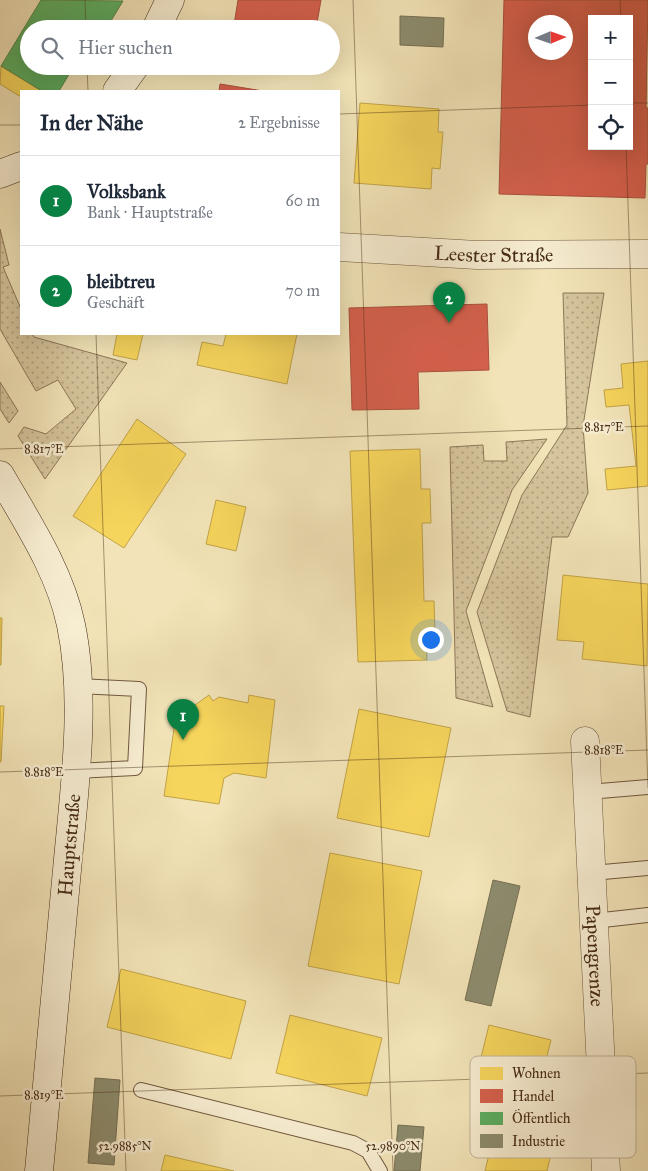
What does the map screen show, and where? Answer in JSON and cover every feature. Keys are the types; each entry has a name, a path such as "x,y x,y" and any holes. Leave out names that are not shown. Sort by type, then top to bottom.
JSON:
{"main road":[{"path":"160,20 170,0"},
{"path":"118,90 129,75"},
{"path":"0,174 20,166"},
{"name":"Leester Straße","path":"340,247 477,255 648,254"},
{"name":"Hauptstraße","path":"0,475 58,581 71,624 78,686 76,771 39,1171"},
{"name":"Papengrenze","path":"585,741 600,1056"},
{"name":"Papengrenze","path":"605,1158 606,1171"}],"lane":[{"path":"76,771 135,768 139,689 78,686"},
{"path":"588,792 648,787"},
{"path":"592,873 648,868"},
{"path":"594,922 648,915"},
{"path":"142,1090 353,1143 368,1151 380,1171"}],"shaded area":[{"path":"0,229 9,265 3,267 20,307 20,335 33,335 34,337 127,363 45,479 18,436 24,427 46,434 76,409 58,380 36,391 0,329"},
{"path":"563,293 604,293 583,426 588,493 568,537 552,537 530,717 507,711 477,612 522,495 567,425"},
{"path":"0,382 18,411 9,423 0,409"},
{"path":"547,439 512,490 466,611 493,707 456,698 450,447 483,445 484,461 507,461 506,442"}],"building: Wohnen":[{"path":"1,66 40,90 20,90 20,96 0,84"},
{"path":"360,103 439,109 438,132 443,132 440,169 432,168 431,189 354,183"},
{"path":"117,335 143,335 137,360 113,355"},
{"path":"226,335 297,335 287,384 197,365 202,342 223,346"},
{"path":"648,361 648,486 607,490 605,469 636,466 629,405 606,407 604,390 623,388 621,364"},
{"path":"137,419 186,454 124,548 73,516"},
{"path":"420,449 421,489 430,489 431,523 422,523 424,601 434,601 435,633 426,634 427,660 358,662 350,451"},
{"path":"216,500 246,507 236,551 206,544"},
{"path":"563,575 648,584 647,666 582,659 584,642 557,640"},
{"path":"0,618 2,618 1,665 0,665"},
{"path":"209,695 213,701 219,697 248,703 249,695 275,700 266,778 234,773 224,778 219,804 164,796 174,729 170,723"},
{"path":"0,706 4,706 1,762 0,762"},
{"path":"359,709 451,728 429,837 337,818"},
{"path":"330,853 422,871 399,984 308,966"},
{"path":"121,969 246,1001 231,1059 107,1027"},
{"path":"290,1015 382,1038 367,1096 276,1073"},
{"path":"489,1025 551,1040 547,1056 481,1056"},
{"path":"165,1155 234,1171 161,1171"},
{"path":"488,1158 550,1158 547,1171 485,1171"}],"building: Handel":[{"path":"238,0 321,0 318,20 235,20"},
{"path":"504,0 648,0 646,108 648,108 648,164 646,164 645,198 499,194"},
{"path":"220,84 257,90 219,90"},
{"path":"487,304 489,370 418,372 419,409 352,410 349,308"}],"building: Öffentlich":[{"path":"41,0 123,1 111,20 29,20"},
{"path":"20,35 20,75 69,75 60,90 40,90 1,66"}],"building: Industrie":[{"path":"400,16 444,18 443,47 400,45"},
{"path":"493,880 520,886 491,1006 465,1000"},
{"path":"95,1078 120,1080 114,1165 88,1163"},
{"path":"398,1125 424,1127 420,1171 394,1171"}],"place":[{"name":"bleibtreu","path":"449,323"},
{"name":"Volksbank","path":"183,740"}]}
